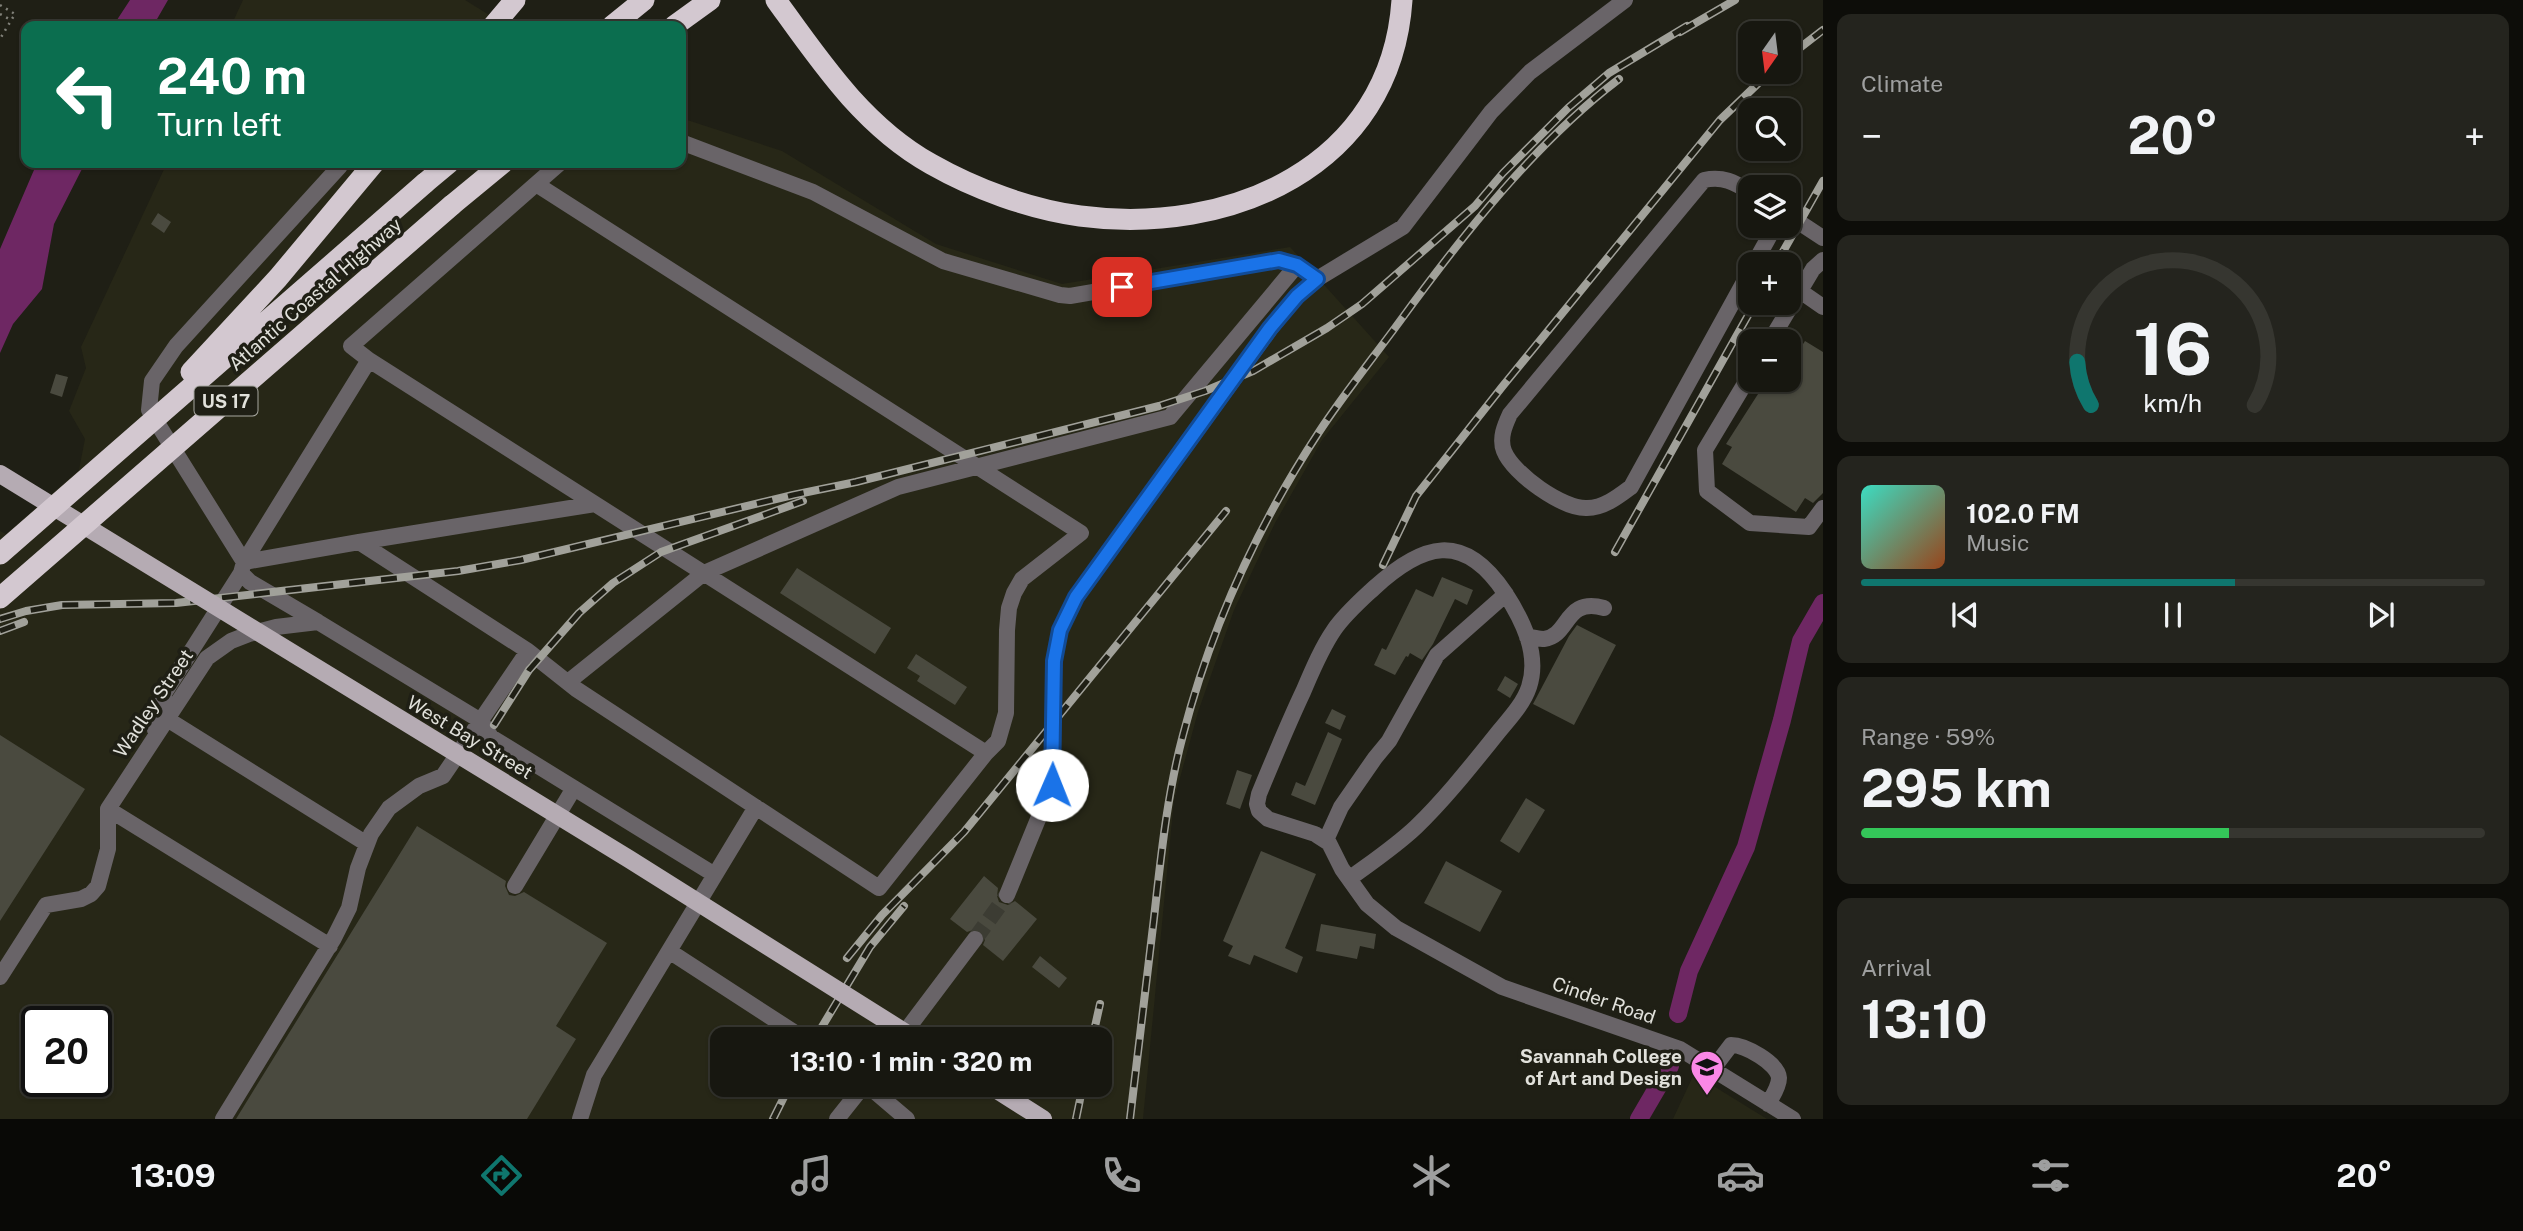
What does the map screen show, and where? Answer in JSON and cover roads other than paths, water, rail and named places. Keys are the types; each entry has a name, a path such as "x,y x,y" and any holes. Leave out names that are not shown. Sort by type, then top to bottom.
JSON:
{"highway":[{"path":"497,21 515,0"},
{"path":"618,21 644,0"},
{"path":"670,21 693,0"},
{"path":"681,21 710,0"},
{"path":"776,0 848,96 893,138 928,163 992,192 1041,207 1079,216 1127,219 1169,216 1246,201 1316,164 1345,138 1370,106 1382,83 1393,49 1402,0"},
{"path":"135,436 233,324 278,278 369,168"},
{"name":"Atlantic Coastal Highway","path":"0,554 443,168"},
{"name":"Atlantic Coastal Highway","path":"0,598 497,168"}],"main road":[{"name":"West Bay Street","path":"0,474 617,852 895,1027"},
{"path":"1008,1097 1043,1119"}],"street":[{"path":"1007,895 1052,785 1054,661 1060,630 1076,597 1270,328 1297,296 1317,279 1403,227 1492,112 1530,72 1625,0"},
{"path":"686,144 813,192 943,261 1060,295 1279,260 1297,265 1317,279"},
{"path":"338,168 176,346 152,381 149,410 250,582 481,721 491,737 715,875"},
{"path":"554,168 351,346 986,752"},
{"path":"1738,185 1717,177 1704,180 1510,414 1502,433 1504,451 1519,471 1556,500 1573,507 1590,509 1615,499 1631,487 1738,293"},
{"path":"359,542 528,651 568,682 879,888 986,752 998,741 1006,713 1007,630 1009,608 1014,593 1022,579 1081,533 536,184"},
{"path":"1801,224 1823,238"},
{"path":"1801,289 1823,260"},
{"path":"568,682 704,573 898,487 1171,417 1297,265"},
{"path":"1801,292 1823,307"},
{"path":"151,744 165,692 369,359"},
{"path":"1740,392 1705,450 1707,491 1750,523 1809,527 1823,508"},
{"path":"242,568 359,542 595,504"},
{"path":"1349,879 1417,826 1521,705 1533,670 1521,617 1499,583 1476,562 1458,552 1442,549 1426,552 1408,561 1353,607 1333,630 1313,667 1257,804 1259,811 1268,819 1326,840 1341,807 1374,758 1389,741 1437,655 1506,594"},
{"path":"1527,637 1545,639 1560,631 1569,614 1580,608 1604,608"},
{"name":"Wadley Street","path":"108,809 207,658 231,641 276,627 318,622"},
{"path":"223,1119 330,946 349,908 358,868 367,844 389,808 419,786 443,776 528,651"},
{"path":"167,719 367,844"},
{"path":"515,886 574,788"},
{"path":"580,1119 594,1075 756,807"},
{"path":"108,809 330,946"},
{"path":"0,977 46,905 81,899 91,894 98,886 108,849 108,809"},
{"name":"Cinder Road","path":"1326,840 1367,904 1396,928 1502,987 1680,1049 1793,1119"},
{"path":"909,1027 975,939"},
{"path":"669,950 786,1027"},
{"path":"1713,1070 1731,1045 1739,1045 1773,1066 1779,1075 1779,1081 1768,1104"},
{"path":"837,1119 855,1097"},
{"path":"880,1097 907,1119"}],"waterway":[{"path":"1678,1014 1689,971 1746,847 1801,641 1823,603"},
{"path":"1639,1119 1670,1066"}],"tunnel":[{"path":"975,939 1007,895"}],"railway":[{"path":"1680,32 1735,0"},
{"path":"0,619 62,605 176,603 458,571 521,560 856,482 1159,406 1205,391 1253,371 1327,328 1362,304 1475,206 1503,173 1568,108 1609,73 1687,26"},
{"path":"1801,47 1823,30"},
{"path":"1130,1119 1162,849 1173,780 1183,735 1207,655 1239,578 1276,503 1319,432 1424,289 1474,224 1529,161 1588,104 1619,79"},
{"path":"1383,565 1416,496 1720,120 1758,84"},
{"path":"1783,252 1823,181"},
{"path":"1615,552 1748,315"},
{"path":"494,725 529,670 579,613 613,583 661,552 803,501"},
{"path":"847,958 882,915 964,832 1226,511"},
{"path":"0,631 24,622"},
{"path":"822,1027 870,947 904,906"},
{"path":"1095,1027 1100,1004"},
{"path":"773,1119 784,1097"},
{"path":"1076,1119 1081,1097"}],"place":[{"name":"Savannah College of Art and Design","path":"1707,1097"}]}
